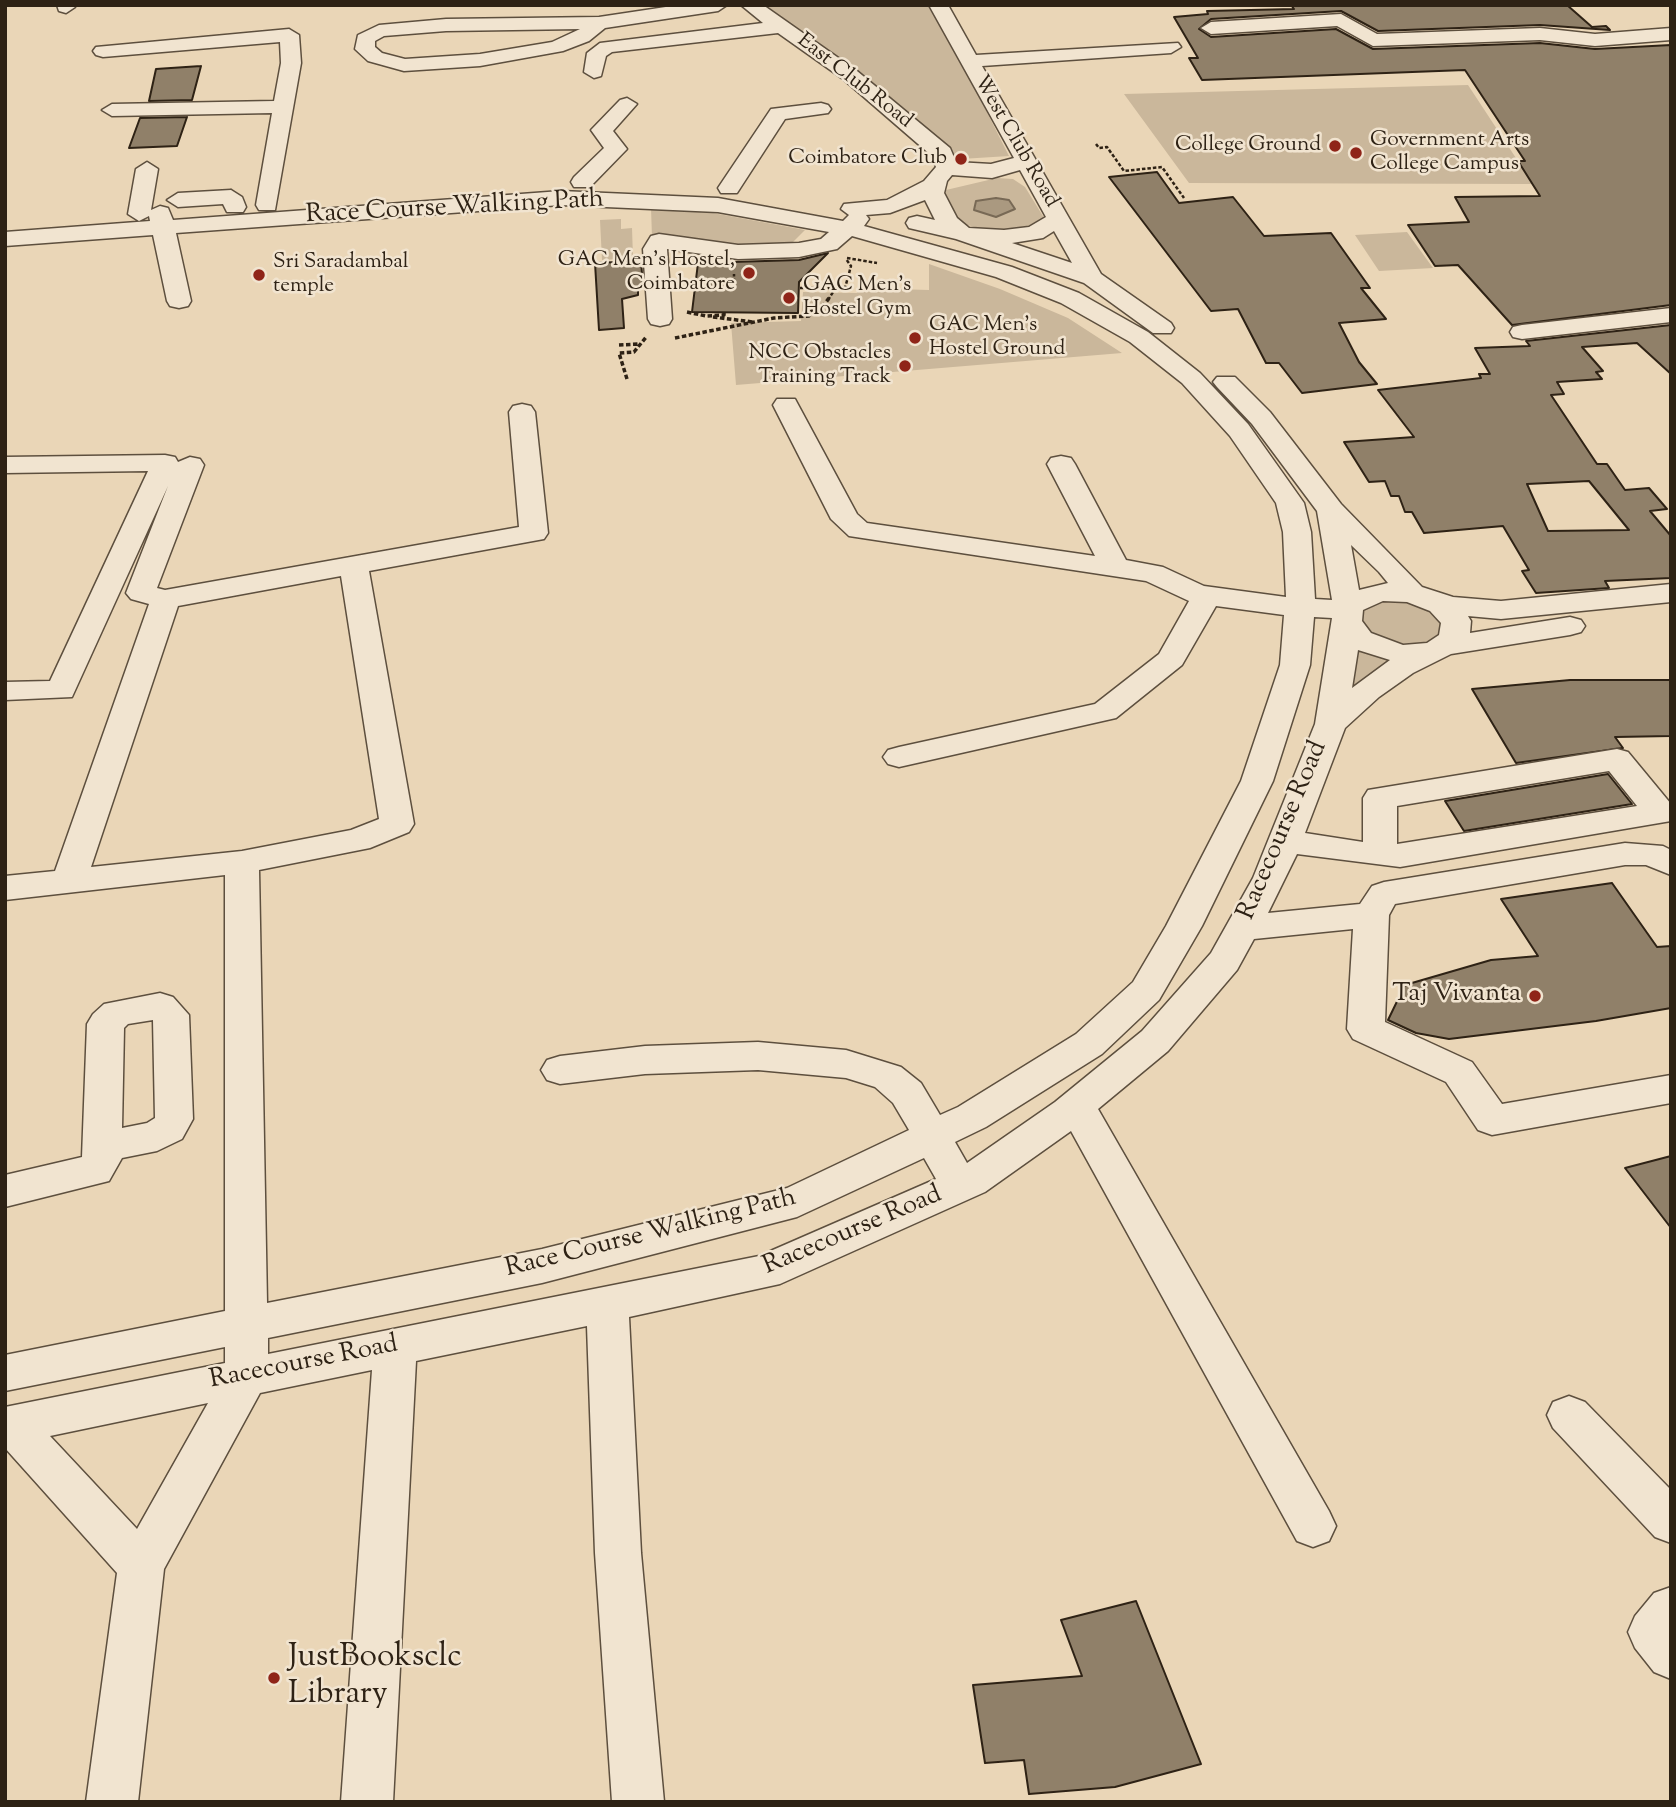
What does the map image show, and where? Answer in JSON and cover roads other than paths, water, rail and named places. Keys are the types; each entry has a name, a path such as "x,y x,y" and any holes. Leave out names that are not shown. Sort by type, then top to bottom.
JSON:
{"street":[{"path":"599,23 582,37 556,47 480,60 404,65 375,57 365,49 365,39 379,31 405,27 599,23 718,5"},
{"name":"East Club Road","path":"750,5 850,75 943,153 940,213 963,234"},
{"name":"West Club Road","path":"938,5 1092,278"},
{"path":"1212,28 1341,20 1373,40 1540,34 1595,40 1671,34"},
{"path":"594,72 597,53 607,47 781,27"},
{"path":"103,51 289,35 291,63 267,205"},
{"path":"969,61 1171,47"},
{"path":"582,182 616,149 602,130 627,104"},
{"path":"112,110 284,107"},
{"path":"729,188 778,113 821,109"},
{"path":"660,332 655,249 659,241 738,252 774,252 829,244 852,227 890,206 917,196 940,176 992,171 1025,162"},
{"path":"147,169 160,213 179,301"},
{"path":"5,226 160,213 231,197 235,207 582,182 729,188 852,227 1024,236 1059,219"},
{"name":"Race Course Walking Path","path":"5,239 160,213 561,198 718,205 852,227 1004,272 1070,298 1139,337 1191,378 1238,430 1290,503 1297,532 1300,607 1295,665 1257,781 1184,926 1146,991 1089,1044 972,1117 797,1201 542,1266 5,1373"},
{"path":"963,234 1092,278 1148,316 1210,366 1261,418 1331,510 1420,596 1450,612 1458,630 1440,649 1409,662 1380,682 1331,724"},
{"path":"1522,332 1671,315"},
{"path":"786,405 845,519 859,530 1114,565 1153,573 1196,594 1266,606 1300,607 1347,616 1360,639 1380,649 1403,654 1671,613"},
{"path":"191,465 141,593 165,598 534,533 522,412"},
{"path":"5,465 165,463 61,690 5,691"},
{"path":"1061,464 1114,565"},
{"name":"Racecourse Road","path":"9,1425 765,1272 960,1186 1077,1106 1155,1041 1224,961 1270,878 1331,724 1347,616 1331,510"},
{"path":"5,888 242,862 358,840 397,824 354,566"},
{"path":"1347,616 1354,601 1381,592 1420,596 1450,606 1501,610 1671,593"},
{"path":"899,757 1105,711 1171,659 1207,595"},
{"path":"69,881 165,598"},
{"path":"1617,760 1660,813 1400,856 1386,837 1380,798 1617,760"},
{"path":"1284,841 1386,837"},
{"path":"1671,864 1651,854 1625,853 1384,894 1371,915 1366,1029 1459,1072 1492,1120 1671,1089"},
{"path":"112,1802 141,1566 247,1375 242,862"},
{"path":"1242,928 1371,915"},
{"path":"560,1070 645,1060 758,1056 846,1064 888,1077 907,1093 960,1186"},
{"path":"1077,1106 1313,1526"},
{"path":"5,1191 95,1170 102,1163 103,1147"},
{"path":"607,1304 618,1553 638,1802"},
{"path":"367,1802 394,1346"},
{"path":"1569,1415 1671,1522"},
{"path":"9,1425 141,1566"},
{"path":"1671,1609 1652,1632 1671,1656"}],"place":[{"name":"College Ground","path":"1335,146"},
{"name":"Government Arts College Campus","path":"1356,153"},
{"name":"Coimbatore Club","path":"961,159"},
{"name":"GAC Men's Hostel, Coimbatore","path":"749,273"},
{"name":"Sri Saradambal temple","path":"259,275"},
{"name":"GAC Men's Hostel Gym","path":"789,298"},
{"name":"GAC Men's Hostel Ground","path":"915,338"},
{"name":"NCC Obstacles Training Track","path":"905,366"},
{"name":"Taj Vivanta","path":"1535,996"},
{"name":"JustBooksclc Library","path":"274,1678"}]}
